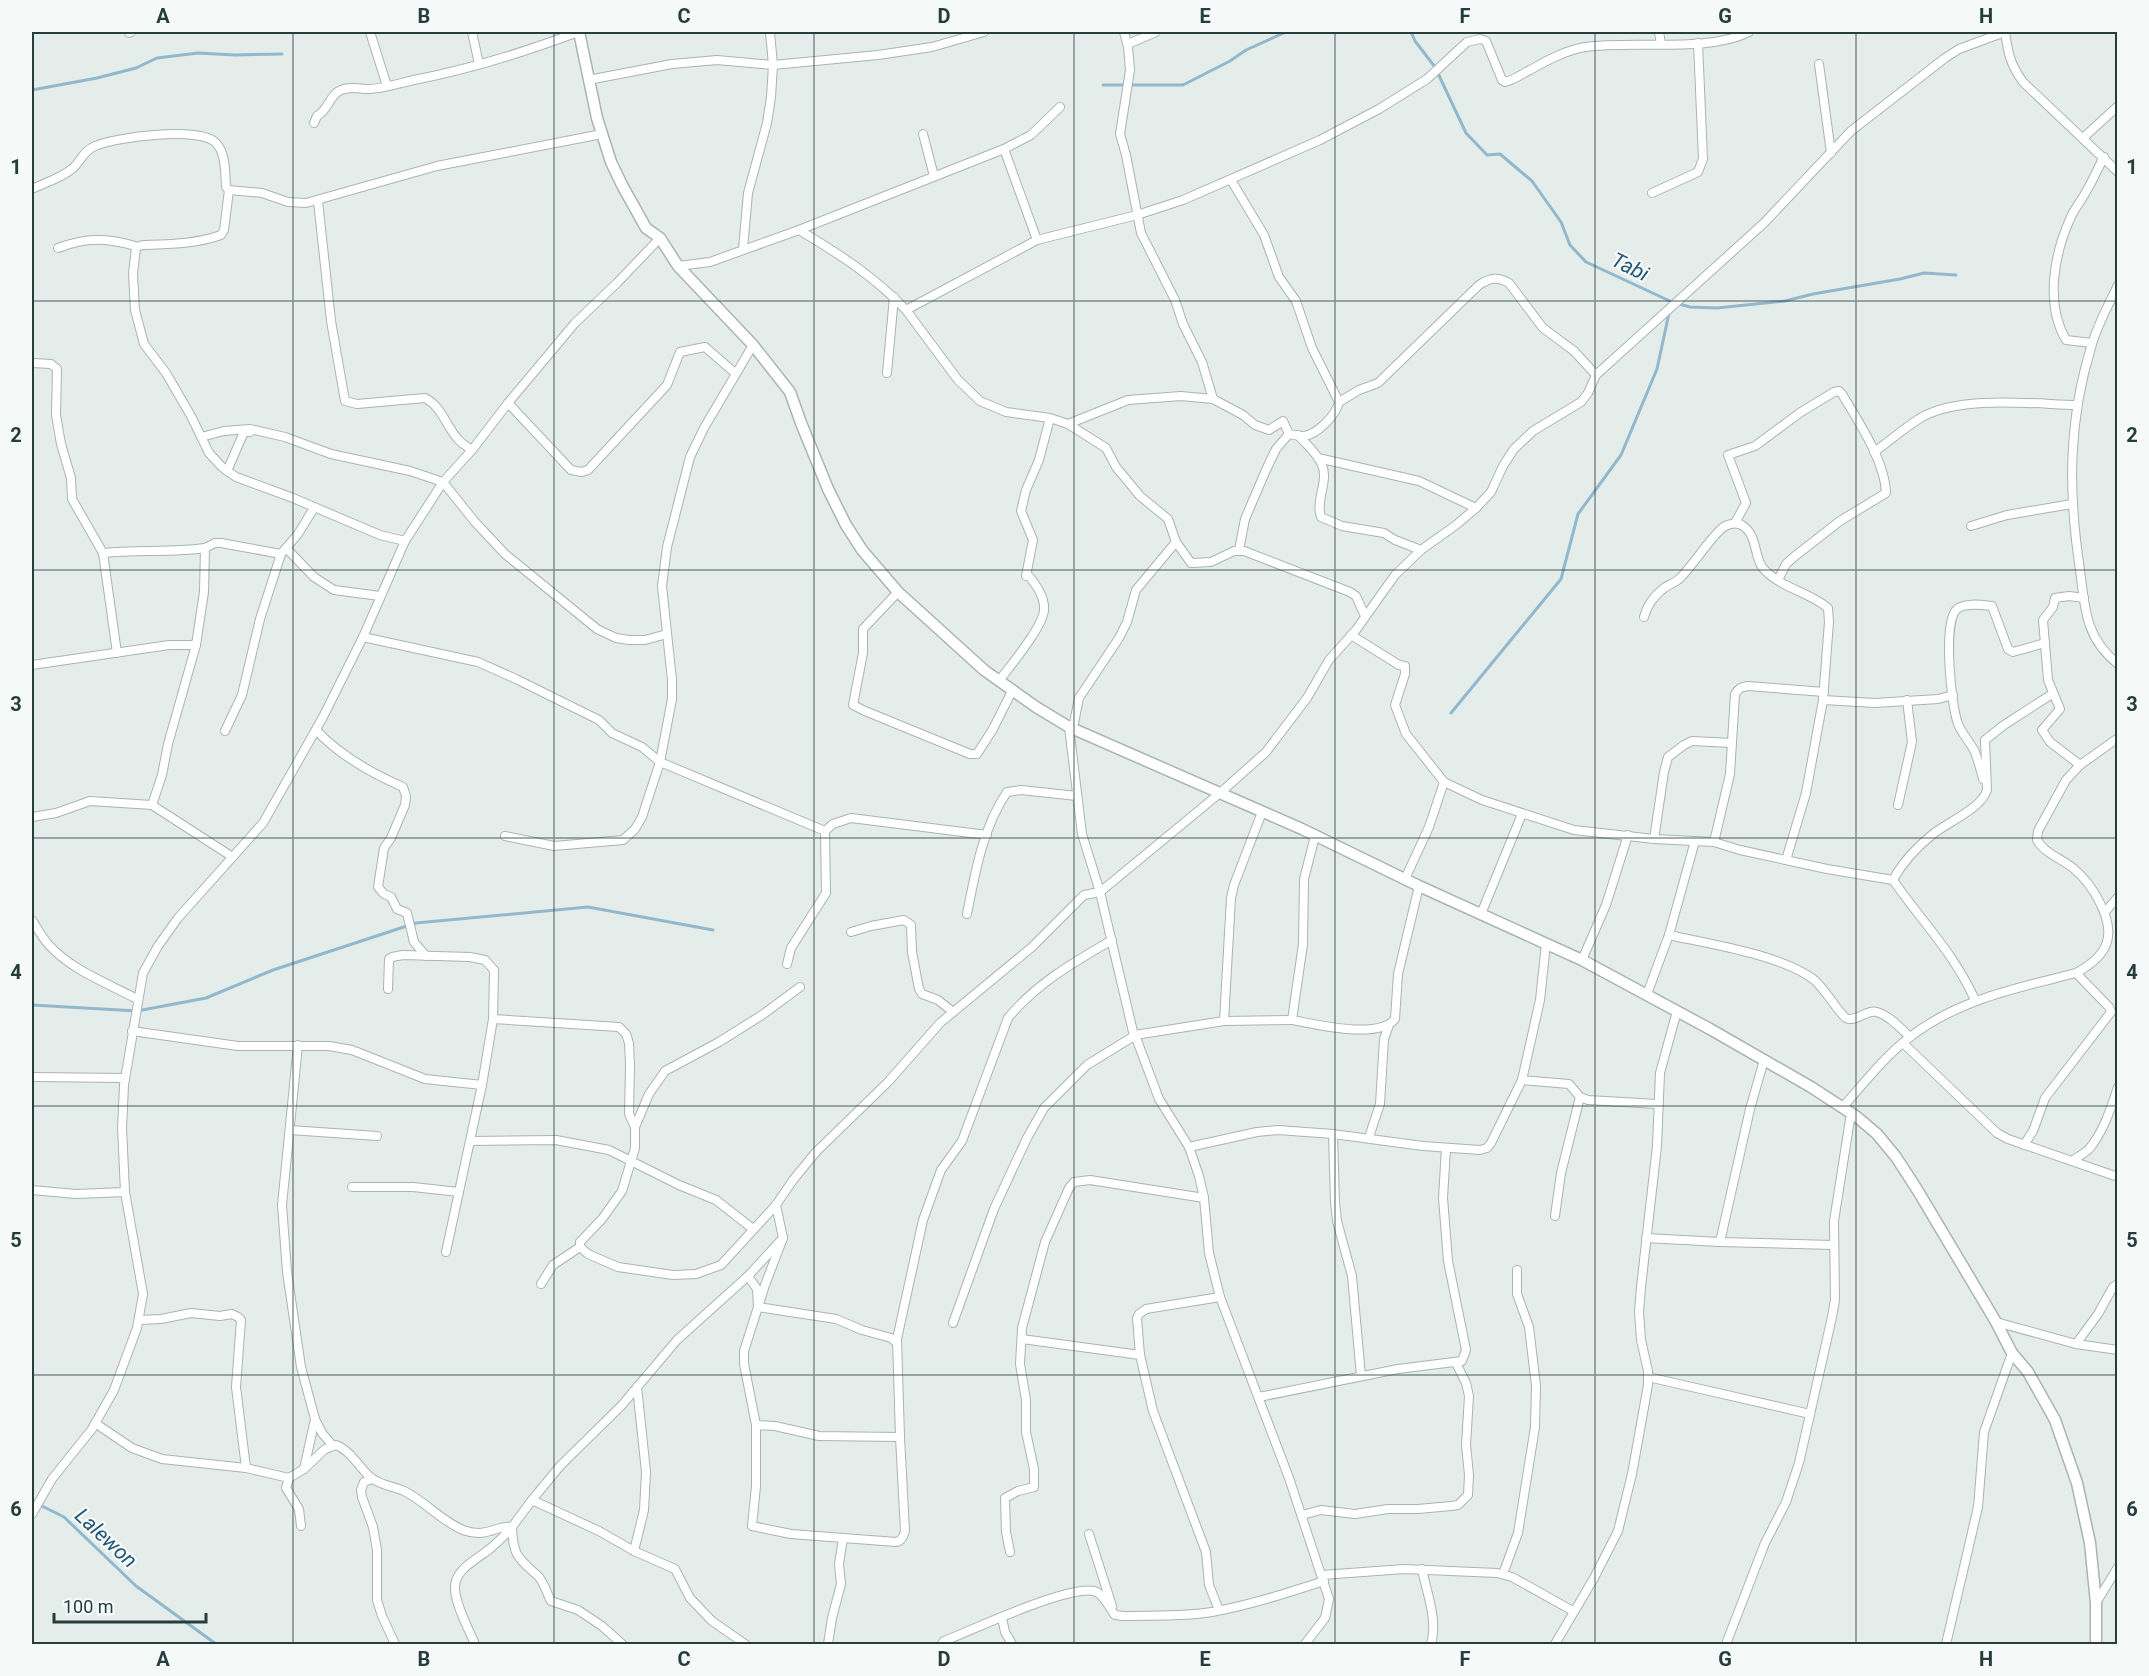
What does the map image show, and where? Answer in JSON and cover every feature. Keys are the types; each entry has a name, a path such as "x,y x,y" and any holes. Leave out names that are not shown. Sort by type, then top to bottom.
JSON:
{"street":[{"path":"370,32 387,86"},
{"path":"472,32 479,64"},
{"path":"314,123 337,92 356,87 369,89 442,75 529,51 579,32 588,80 611,162 646,228 660,238 678,266 753,345 790,392 813,454 846,525 862,550 898,592 984,670 1012,691 1069,727 1315,836 1582,960 1764,1060 1847,1110 1877,1134 1896,1156 1996,1322 2012,1353 2028,1372 2055,1420 2078,1483 2090,1543 2096,1604 2096,1644"},
{"path":"743,249 748,193 767,123 773,65 770,32"},
{"path":"588,80 672,64 717,60 773,65 878,55 932,47 984,32"},
{"path":"1124,32 1128,44 1129,77 1120,134 1141,233 1171,291 1183,324 1202,362 1213,399"},
{"path":"1128,44 1156,32"},
{"path":"1659,32 1661,44"},
{"path":"906,310 1037,240 1137,215 1183,200 1320,140 1379,109 1427,79 1467,42 1486,36 1502,80 1505,82 1582,48 1698,43 1731,38 1749,32"},
{"path":"580,1247 588,1254 618,1267 674,1275 696,1274 721,1265 776,1205 816,1152 888,1082 940,1023 1032,947 1084,895 1100,892 1220,794 1266,752 1306,698 1329,660 1351,635 1395,575 1421,550 1456,525 1491,492 1514,449 1533,431 1570,411 1581,402 1596,375 1764,223 1851,131 1945,58 1959,49 2005,32 2013,68 2023,82 2118,172"},
{"path":"1652,193 1698,172 1702,166 1698,43"},
{"path":"1819,64 1830,153"},
{"path":"2083,138 2118,106"},
{"path":"678,266 710,262 800,230 1004,149 1036,131 1060,107"},
{"path":"32,189 70,171 78,164 84,153 96,145 137,137 184,133 211,138 222,152 226,187 229,190 224,230 221,235 179,244 136,247 119,241 90,239 76,241 58,248"},
{"path":"229,190 262,193 295,203 318,201 437,166 602,134"},
{"path":"923,134 934,176"},
{"path":"1004,149 1037,240"},
{"path":"2092,343 2066,340 2060,330 2054,285 2063,236 2071,216 2104,157"},
{"path":"1231,180 1264,235 1279,277 1299,309 1312,348 1339,402 1337,410 1311,433 1293,435 1276,449 1245,519 1239,550"},
{"path":"318,201 331,321 345,401 357,404 425,398 440,409 458,440 472,450"},
{"path":"800,230 844,257 894,297 957,380 980,401 1006,412 1050,418 1068,424 1106,448 1116,467 1140,496 1168,519 1176,542 1191,563 1211,562 1234,550 1239,550 1350,592 1356,596 1365,616"},
{"path":"32,1514 52,1479 95,1423 114,1390 139,1320 143,1294 125,1192 122,1128 125,1078 143,973 158,946 178,918 231,856 263,823 316,730 363,637 405,541 443,482 472,450 575,323 660,238"},
{"path":"136,247 133,274 135,310 144,344 166,373 209,453 236,477 380,536 405,541"},
{"path":"1339,402 1359,390 1378,383 1479,285 1492,278 1503,279 1509,283 1543,328 1574,351 1596,375"},
{"path":"2118,285 2092,343 2078,405 2071,452 2072,504 2086,619 2095,640 2106,655 2118,664"},
{"path":"887,374 894,297"},
{"path":"505,836 554,846 623,840 635,829 642,816 660,762 672,699 662,586 667,548 690,457 704,428 753,345"},
{"path":"508,403 571,470 582,472 588,470 667,385 680,352 705,347 735,373"},
{"path":"32,363 51,364 57,369 56,415 61,444 71,478 72,499 103,553 117,653"},
{"path":"1735,523 1746,503 1728,455 1755,446 1801,412 1839,391 1874,452 1886,493 1840,521 1786,564 1778,580"},
{"path":"1068,424 1128,400 1181,396 1213,399 1256,425 1269,430 1283,421 1293,435 1322,463 1324,472 1320,508 1322,517 1342,526 1384,533 1421,550"},
{"path":"1874,452 1923,417 1947,407 1986,404 2078,405"},
{"path":"999,681 1036,630 1043,615 1044,602 1037,586 1029,576 1026,576 1033,540 1021,512 1026,490 1039,460 1050,418"},
{"path":"201,437 224,431 250,429 285,437 331,454 410,471 443,482 475,522 505,554 597,629 616,638 630,640 645,640 667,634"},
{"path":"227,471 244,432 259,432 285,437"},
{"path":"1318,458 1419,481 1476,507"},
{"path":"1971,526 2007,515 2072,504"},
{"path":"225,731 242,695 260,619 284,551 314,508"},
{"path":"1644,617 1646,607 1653,599 1665,587 1679,580 1724,527 1735,523 1743,526 1753,539 1761,566 1778,580 1821,602 1828,608 1823,696 1806,793 1786,860"},
{"path":"1069,727 1074,723 1079,698 1127,622 1136,590 1176,542"},
{"path":"103,553 150,550 179,552 205,548 214,543 284,551 314,577 334,590 381,596"},
{"path":"152,805 196,645 204,592 205,548"},
{"path":"898,592 863,629 863,653 854,705 970,754 977,754 993,729 1012,691"},
{"path":"2080,765 2050,741 2042,730 2060,709 2052,694 2046,664 2043,620 2053,608 2055,598 2069,596 2084,598"},
{"path":"1987,790 1974,751 1958,724 1948,657 1951,623 1955,611 1959,607 1992,606 2008,649 2013,652 2045,643"},
{"path":"1351,635 1399,665 1405,666 1405,674 1395,705 1401,724 1444,782 1482,800 1574,830 1654,839 1714,842 1786,860 1893,880 1913,909 1946,947 1964,975 1975,1000"},
{"path":"363,637 478,662 598,720 612,733 642,747 660,762 825,831"},
{"path":"32,665 169,645 196,645"},
{"path":"1714,842 1727,794 1735,694 1740,687 1793,688 1823,696 1875,702 1938,699 1953,695"},
{"path":"1974,751 2004,725 2052,694"},
{"path":"1898,805 1912,742 1907,700"},
{"path":"1069,727 1082,834 1100,892 1134,1035 1159,1099 1189,1147 1204,1198 1208,1245 1220,1297 1302,1515 1329,1599 1324,1618 1305,1644"},
{"path":"316,730 329,744 375,775 403,788 406,796 405,805 384,849 378,887 384,894 391,897 397,909 407,912 414,942 426,956"},
{"path":"1726,1644 1765,1543 1786,1502 1799,1463 1835,1300 1833,1245 1835,1211 1847,1110 1906,1040 1945,1013 1975,1000 2076,973 2090,966 2102,952 2108,943 2110,932 2105,912 2087,880 2071,866 2043,848 2037,840 2038,831 2066,780 2080,765 2118,738"},
{"path":"1893,880 1901,864 1934,834 1983,800 1987,790 1985,740"},
{"path":"1654,839 1668,758 1684,744 1692,741 1732,743"},
{"path":"1406,879 1444,782"},
{"path":"967,914 977,865 997,806 1007,792 1021,790 1077,796"},
{"path":"32,817 56,813 90,801 152,805 231,856"},
{"path":"1224,1021 1231,898 1262,812"},
{"path":"1481,914 1522,813"},
{"path":"787,964 791,948 826,893 825,831 833,824 851,818 987,835"},
{"path":"1582,960 1606,905 1628,835"},
{"path":"1292,1020 1303,944 1304,879 1315,836"},
{"path":"1647,994 1669,935 1695,842"},
{"path":"953,1323 975,1256 1027,1138 1044,1107 1087,1065 1134,1035 1224,1021 1292,1020 1346,1029 1364,1029 1389,1024 1395,1019 1398,974 1419,886"},
{"path":"2105,912 2118,897"},
{"path":"32,920 47,943 60,956 137,999"},
{"path":"851,932 904,920 911,925 912,952 919,989 922,994 938,1000 954,1012"},
{"path":"2110,932 2118,940"},
{"path":"1669,935 1772,959 1813,979 1828,993 1848,1019 1877,1012 1889,1018 1906,1040 1996,1132 2008,1139 2118,1177"},
{"path":"776,1205 783,1238 747,1341 744,1364 756,1425 756,1486 752,1526 791,1534 900,1541 904,1531 897,1343 927,1205 941,1170 962,1141 1008,1018 1019,1004 1063,968 1112,940"},
{"path":"403,955 414,942"},
{"path":"1189,1147 1257,1132 1278,1130 1369,1137 1446,1148 1480,1150 1487,1148 1522,1080 1540,1000 1546,944"},
{"path":"388,989 389,959 403,955 471,957 485,960 491,965 495,981 493,1019 482,1085 446,1252"},
{"path":"2024,1144 2033,1131 2044,1098 2111,1012 2109,1007 2076,973"},
{"path":"541,1284 553,1265 580,1247 580,1242 602,1219 622,1191 635,1148 635,1127 649,1094 665,1071 720,1042 800,987"},
{"path":"1555,1644 1594,1578 1617,1531 1632,1474 1648,1377 1641,1340 1639,1312 1657,1146 1660,1073 1677,1011"},
{"path":"493,1019 570,1023 624,1029 630,1065 628,1113 635,1127"},
{"path":"1369,1137 1380,1104 1384,1039 1389,1024"},
{"path":"132,1031 238,1046 329,1046 352,1050 425,1079 482,1085"},
{"path":"298,1045 282,1206 287,1272 302,1367 315,1419 333,1446"},
{"path":"1720,1242 1742,1140 1764,1060"},
{"path":"32,1077 125,1078"},
{"path":"1522,1080 1569,1084 1580,1097 1599,1101 1657,1104"},
{"path":"2072,1161 2084,1154 2094,1141 2110,1112 2118,1087"},
{"path":"1555,1216 1565,1157 1580,1097"},
{"path":"290,1130 377,1136"},
{"path":"1333,1134 1337,1221 1352,1276 1361,1376"},
{"path":"471,1141 556,1140 609,1150 679,1185 716,1200 753,1229"},
{"path":"1259,1397 1398,1369 1462,1361 1466,1350 1448,1261 1443,1198 1446,1148"},
{"path":"1010,1552 1006,1532 1005,1498 1018,1491 1034,1487 1034,1469 1026,1432 1026,1400 1020,1364 1022,1328 1045,1242 1069,1188 1074,1182 1089,1180 1204,1198"},
{"path":"352,1187 413,1187 459,1192"},
{"path":"32,1190 76,1194 125,1192"},
{"path":"475,1644 456,1596 454,1587 456,1579 469,1564 494,1545 512,1527 560,1466 622,1405 678,1340 748,1276 783,1238"},
{"path":"1646,1238 1833,1245"},
{"path":"1503,1574 1518,1533 1534,1427 1536,1386 1527,1317 1517,1294 1517,1270"},
{"path":"748,1276 757,1289 758,1307"},
{"path":"2076,1344 2118,1284"},
{"path":"1219,1610 1209,1585 1206,1552 1153,1411 1140,1355 1137,1318 1146,1309 1220,1297"},
{"path":"758,1307 836,1319 862,1330 891,1338 897,1343"},
{"path":"139,1320 161,1319 191,1313 220,1316 232,1314 241,1320 236,1387 246,1468"},
{"path":"1996,1322 2076,1344 2118,1350"},
{"path":"1022,1339 1140,1355"},
{"path":"1946,1644 1978,1507 1983,1432 2012,1353"},
{"path":"1302,1515 1321,1510 1355,1514 1388,1509 1451,1506 1458,1505 1468,1496 1466,1446 1469,1396 1466,1383 1456,1363"},
{"path":"1648,1377 1810,1414"},
{"path":"634,1551 644,1510 646,1472 637,1387"},
{"path":"304,1469 315,1419"},
{"path":"95,1423 132,1448 162,1459 246,1468 289,1478"},
{"path":"756,1425 775,1426 819,1436 900,1437"},
{"path":"301,1526 298,1509 286,1488 289,1478 304,1469 325,1449 333,1446 340,1447 346,1452 372,1479 405,1491 462,1529 480,1534 507,1526 512,1527"},
{"path":"372,1479 364,1482 361,1490 373,1527 377,1550 377,1600 395,1644"},
{"path":"532,1500 675,1569 690,1598 712,1621 745,1644"},
{"path":"512,1527 518,1557 539,1577 551,1601 578,1610 602,1626 622,1644"},
{"path":"1089,1533 1115,1615"},
{"path":"828,1644 841,1584 840,1564 843,1538"},
{"path":"2096,1604 2118,1567"},
{"path":"1115,1615 1178,1614 1219,1610 1285,1593 1323,1578 1404,1569 1503,1574 1574,1611"},
{"path":"1422,1569 1433,1618 1434,1630 1431,1644"},
{"path":"942,1644 944,1641 1040,1602 1079,1591 1100,1593 1115,1615"},
{"path":"1002,1618 1005,1632 1012,1644"}],"waterway":[{"path":"1103,85 1183,85 1230,61 1246,50 1286,32"},
{"name":"Tabi","path":"1411,32 1435,67 1466,133 1487,155 1500,154 1532,181 1561,222 1570,245 1586,262 1672,302 1690,307 1717,308 1785,301 1924,273 1956,275"},
{"path":"32,90 97,78 136,68 157,58 198,53 282,54"},
{"path":"1451,713 1561,579 1578,514 1621,455 1657,369 1669,313"},
{"path":"32,1005 137,1011 206,998 273,970 416,923 588,907 713,930"},
{"name":"Lalewon","path":"32,1501 64,1517 136,1586 216,1644"}]}
